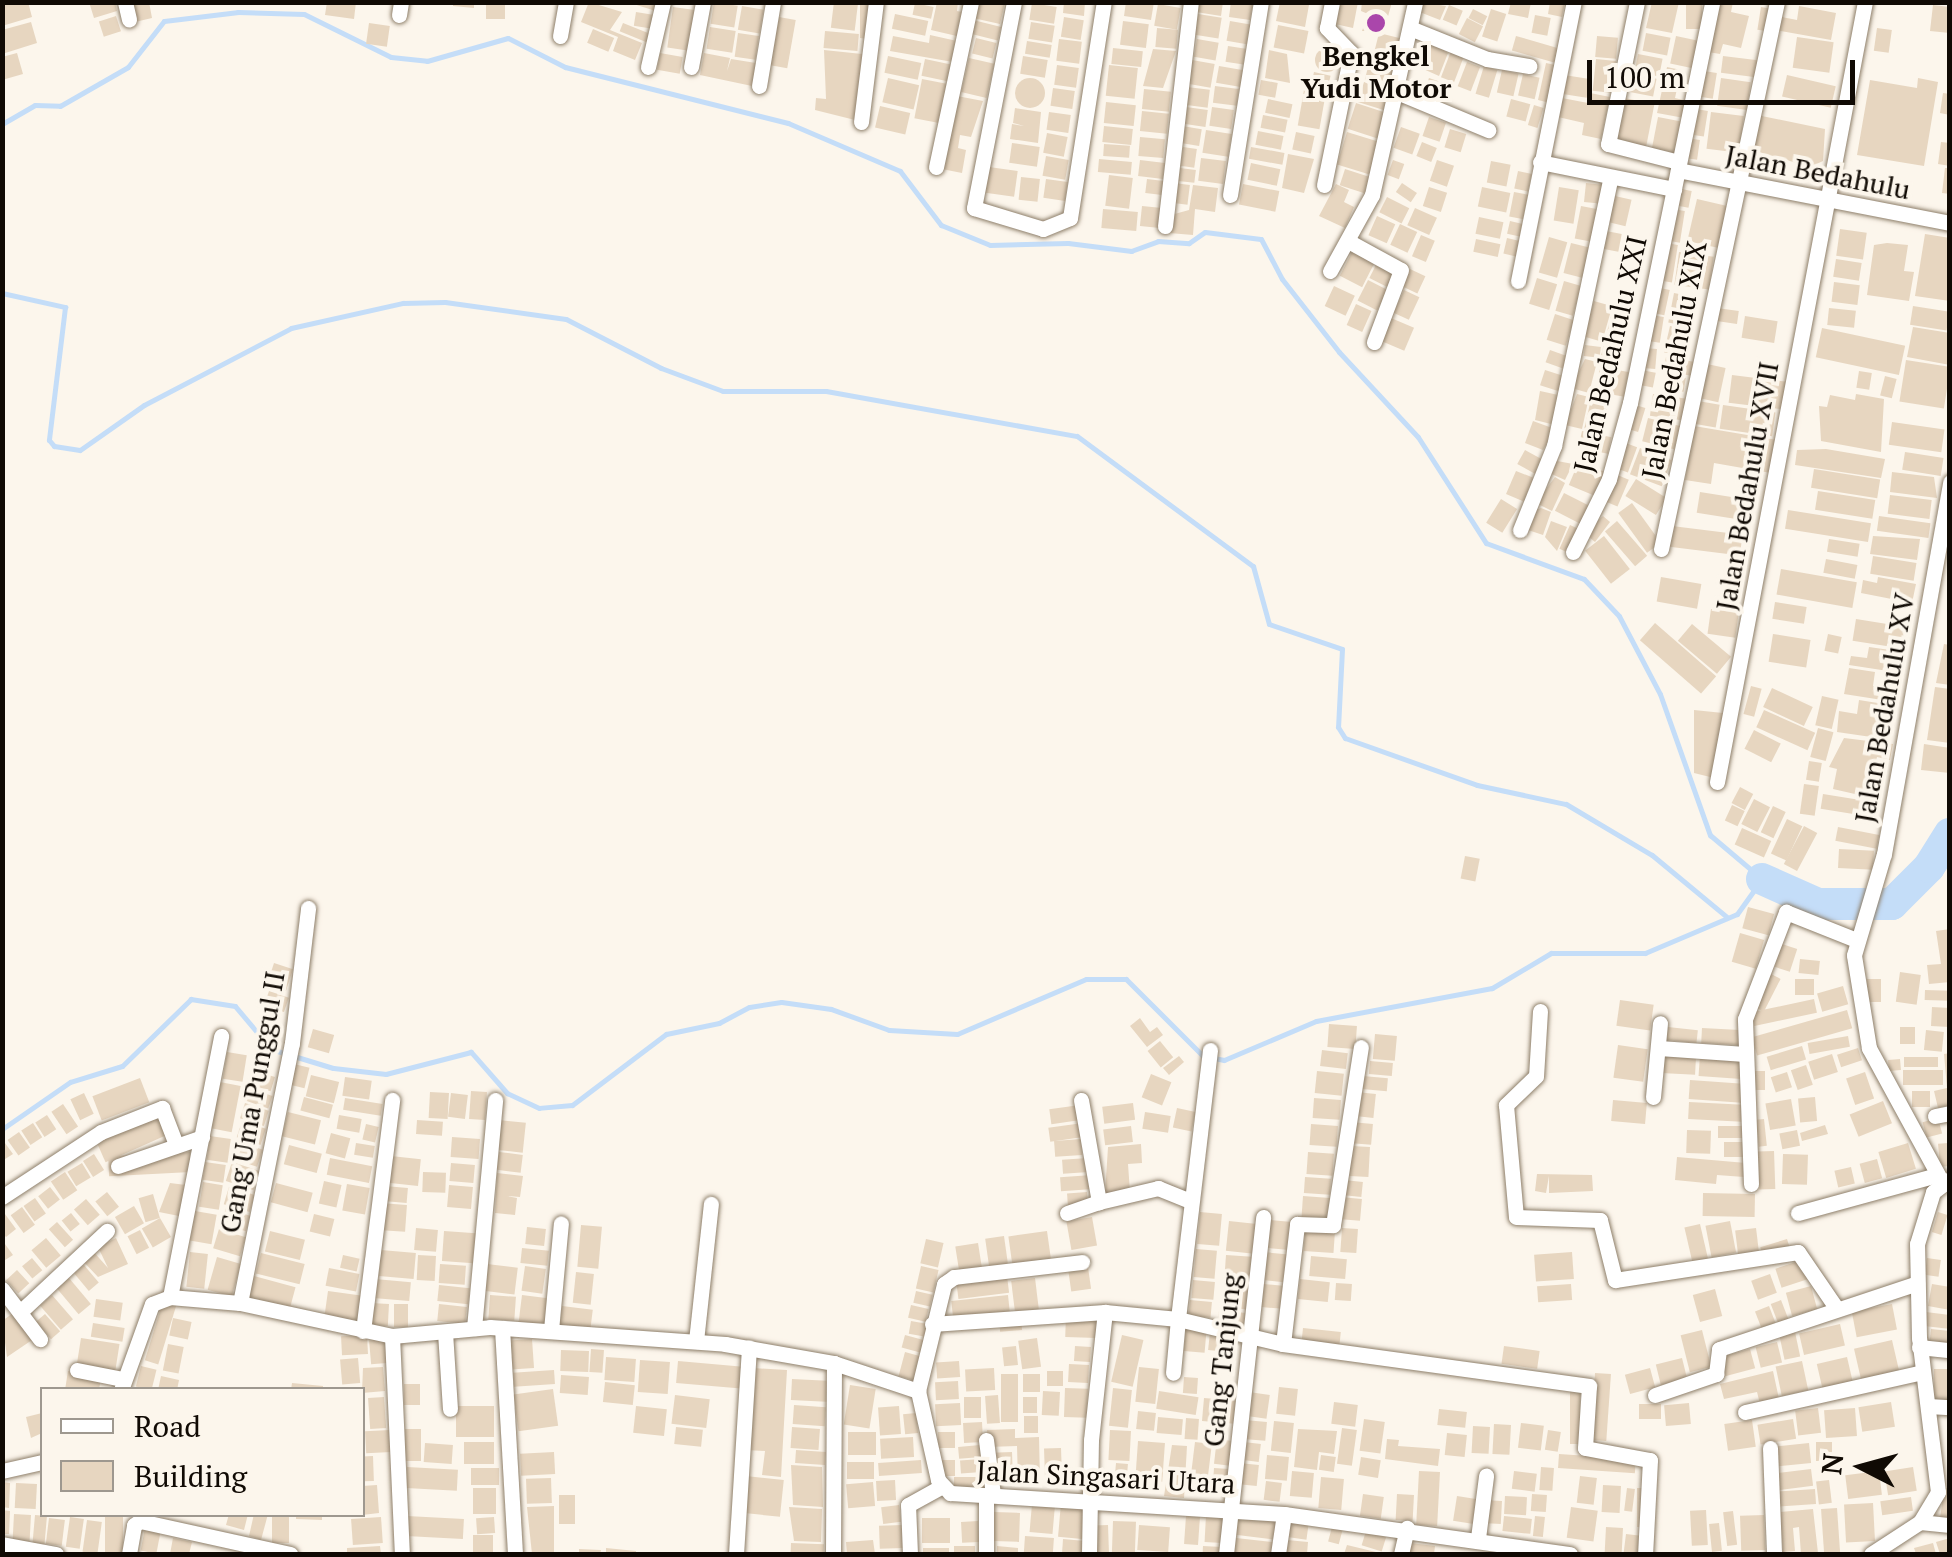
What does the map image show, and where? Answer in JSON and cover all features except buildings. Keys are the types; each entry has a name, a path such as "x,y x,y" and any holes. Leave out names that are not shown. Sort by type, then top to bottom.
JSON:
{"street":[{"path":"124,2 129,20"},
{"path":"560,36 566,2"},
{"path":"648,67 663,2"},
{"path":"691,67 703,2"},
{"path":"759,86 773,2"},
{"path":"861,122 876,2"},
{"path":"936,167 972,2"},
{"path":"1014,2 974,208 1043,229 1070,218 1104,2"},
{"path":"1165,226 1190,2"},
{"path":"1230,195 1261,2"},
{"path":"1324,185 1351,53 1327,28 1332,2"},
{"path":"1330,271 1372,195 1415,2"},
{"path":"1518,281 1574,2"},
{"name":"Jalan Bedahulu","path":"1637,2 1610,147 1735,181 1950,223"},
{"name":"Jalan Bedahulu XXI","path":"1573,552 1609,479 1712,2"},
{"name":"Jalan Bedahulu XIX","path":"1661,548 1735,181 1777,2"},
{"name":"Jalan Bedahulu XVII","path":"1718,782 1825,200 1866,2"},
{"path":"1410,28 1488,59 1529,66"},
{"path":"1396,92 1488,130"},
{"path":"1540,162 1610,181 1674,189"},
{"path":"1520,530 1554,446 1610,181"},
{"path":"1348,241 1401,270 1374,342"},
{"name":"Jalan Bedahulu XV","path":"1858,933 1872,900 1950,482"},
{"name":"Gang Uma Punggul II","path":"240,1303 292,1043 308,908"},
{"path":"1752,1184 1745,1019 1786,912 1858,933 1869,1048 1943,1178"},
{"path":"1540,1011 1536,1076 1506,1106 1516,1216 1600,1220 1615,1280 1798,1252 1838,1309"},
{"path":"1653,1098 1660,1022"},
{"path":"170,1297 221,1036"},
{"path":"1283,1344 1298,1224 1333,1225 1362,1047"},
{"path":"1660,1048 1746,1054"},
{"path":"1173,1373 1188,1200 1210,1074 1210,1050"},
{"path":"363,1331 392,1100"},
{"path":"474,1328 495,1100"},
{"path":"1081,1100 1100,1202"},
{"path":"2,1196 101,1132 162,1108 176,1146"},
{"path":"118,1166 202,1137"},
{"path":"1798,1214 1943,1178"},
{"path":"1871,1554 1920,1522 1935,1502 1945,1477 1922,1372 1916,1244 1943,1178"},
{"path":"1067,1213 1158,1188 1188,1200"},
{"path":"696,1341 710,1204"},
{"name":"Gang Tanjung","path":"1226,1554 1263,1217"},
{"path":"551,1330 561,1223"},
{"path":"20,1312 107,1231"},
{"path":"76,1370 122,1384 152,1304 170,1297 240,1303 392,1336 502,1328 748,1347 834,1363 918,1391 941,1287 954,1277 1082,1262"},
{"path":"1654,1395 1716,1374 1719,1349 1917,1282"},
{"path":"2,1289 40,1338"},
{"path":"932,1324 1106,1312 1178,1318 1283,1344 1589,1386 1585,1448 1650,1460 1645,1554"},
{"path":"1089,1554 1089,1497 1106,1312"},
{"path":"502,1328 515,1554"},
{"path":"445,1332 450,1409"},
{"path":"392,1336 402,1554"},
{"path":"736,1554 748,1347"},
{"path":"1920,1347 1950,1350"},
{"path":"833,1554 834,1363"},
{"path":"1745,1412 1922,1372"},
{"name":"Jalan Singasari Utara","path":"918,1391 941,1488 990,1495 1089,1497 1284,1514 1407,1528 1567,1554"},
{"path":"1928,1406 1950,1407"},
{"path":"986,1440 990,1495 986,1554"},
{"path":"1770,1448 1774,1554"},
{"path":"2,1471 40,1462"},
{"path":"1471,1554 1486,1476"},
{"path":"910,1554 908,1506 941,1488"},
{"path":"1278,1554 1284,1514"},
{"path":"129,1554 134,1525 140,1521 290,1554"},
{"path":"1920,1522 1950,1524"},
{"path":"1401,1554 1407,1528"},
{"path":"2,1544 56,1554"}],"waterway":[{"path":"2,124 35,105 60,106 128,67 164,21 238,12 304,14 391,57 427,61 508,38 565,67 788,123 900,171 941,225 990,245 1068,243 1131,251 1158,241 1189,243 1205,232 1261,239 1282,279 1339,352 1418,437 1486,543 1584,579 1619,616 1660,694 1710,835 1762,879 1737,914 1645,953 1551,953 1492,988 1316,1021 1224,1060 1203,1056 1126,979 1086,979 957,1034 889,1030 831,1009 781,1002 749,1007 719,1023 666,1034 572,1105 539,1108 507,1093 471,1052 386,1074 333,1068 271,1049 235,1006 191,999 122,1066 70,1082 2,1129"},
{"path":"2,293 65,307 49,440 54,446 80,450 144,405 291,328 403,303 445,302 566,319 661,368 723,391 826,391 1077,436 1253,566 1269,624 1342,649 1338,727 1345,738 1477,785 1566,804 1652,855 1727,917"},
{"path":"1762,879 1818,904 1892,904 1929,867 1950,834"}],"place":[{"name":"Bengkel Yudi Motor","path":"1376,23"}]}
